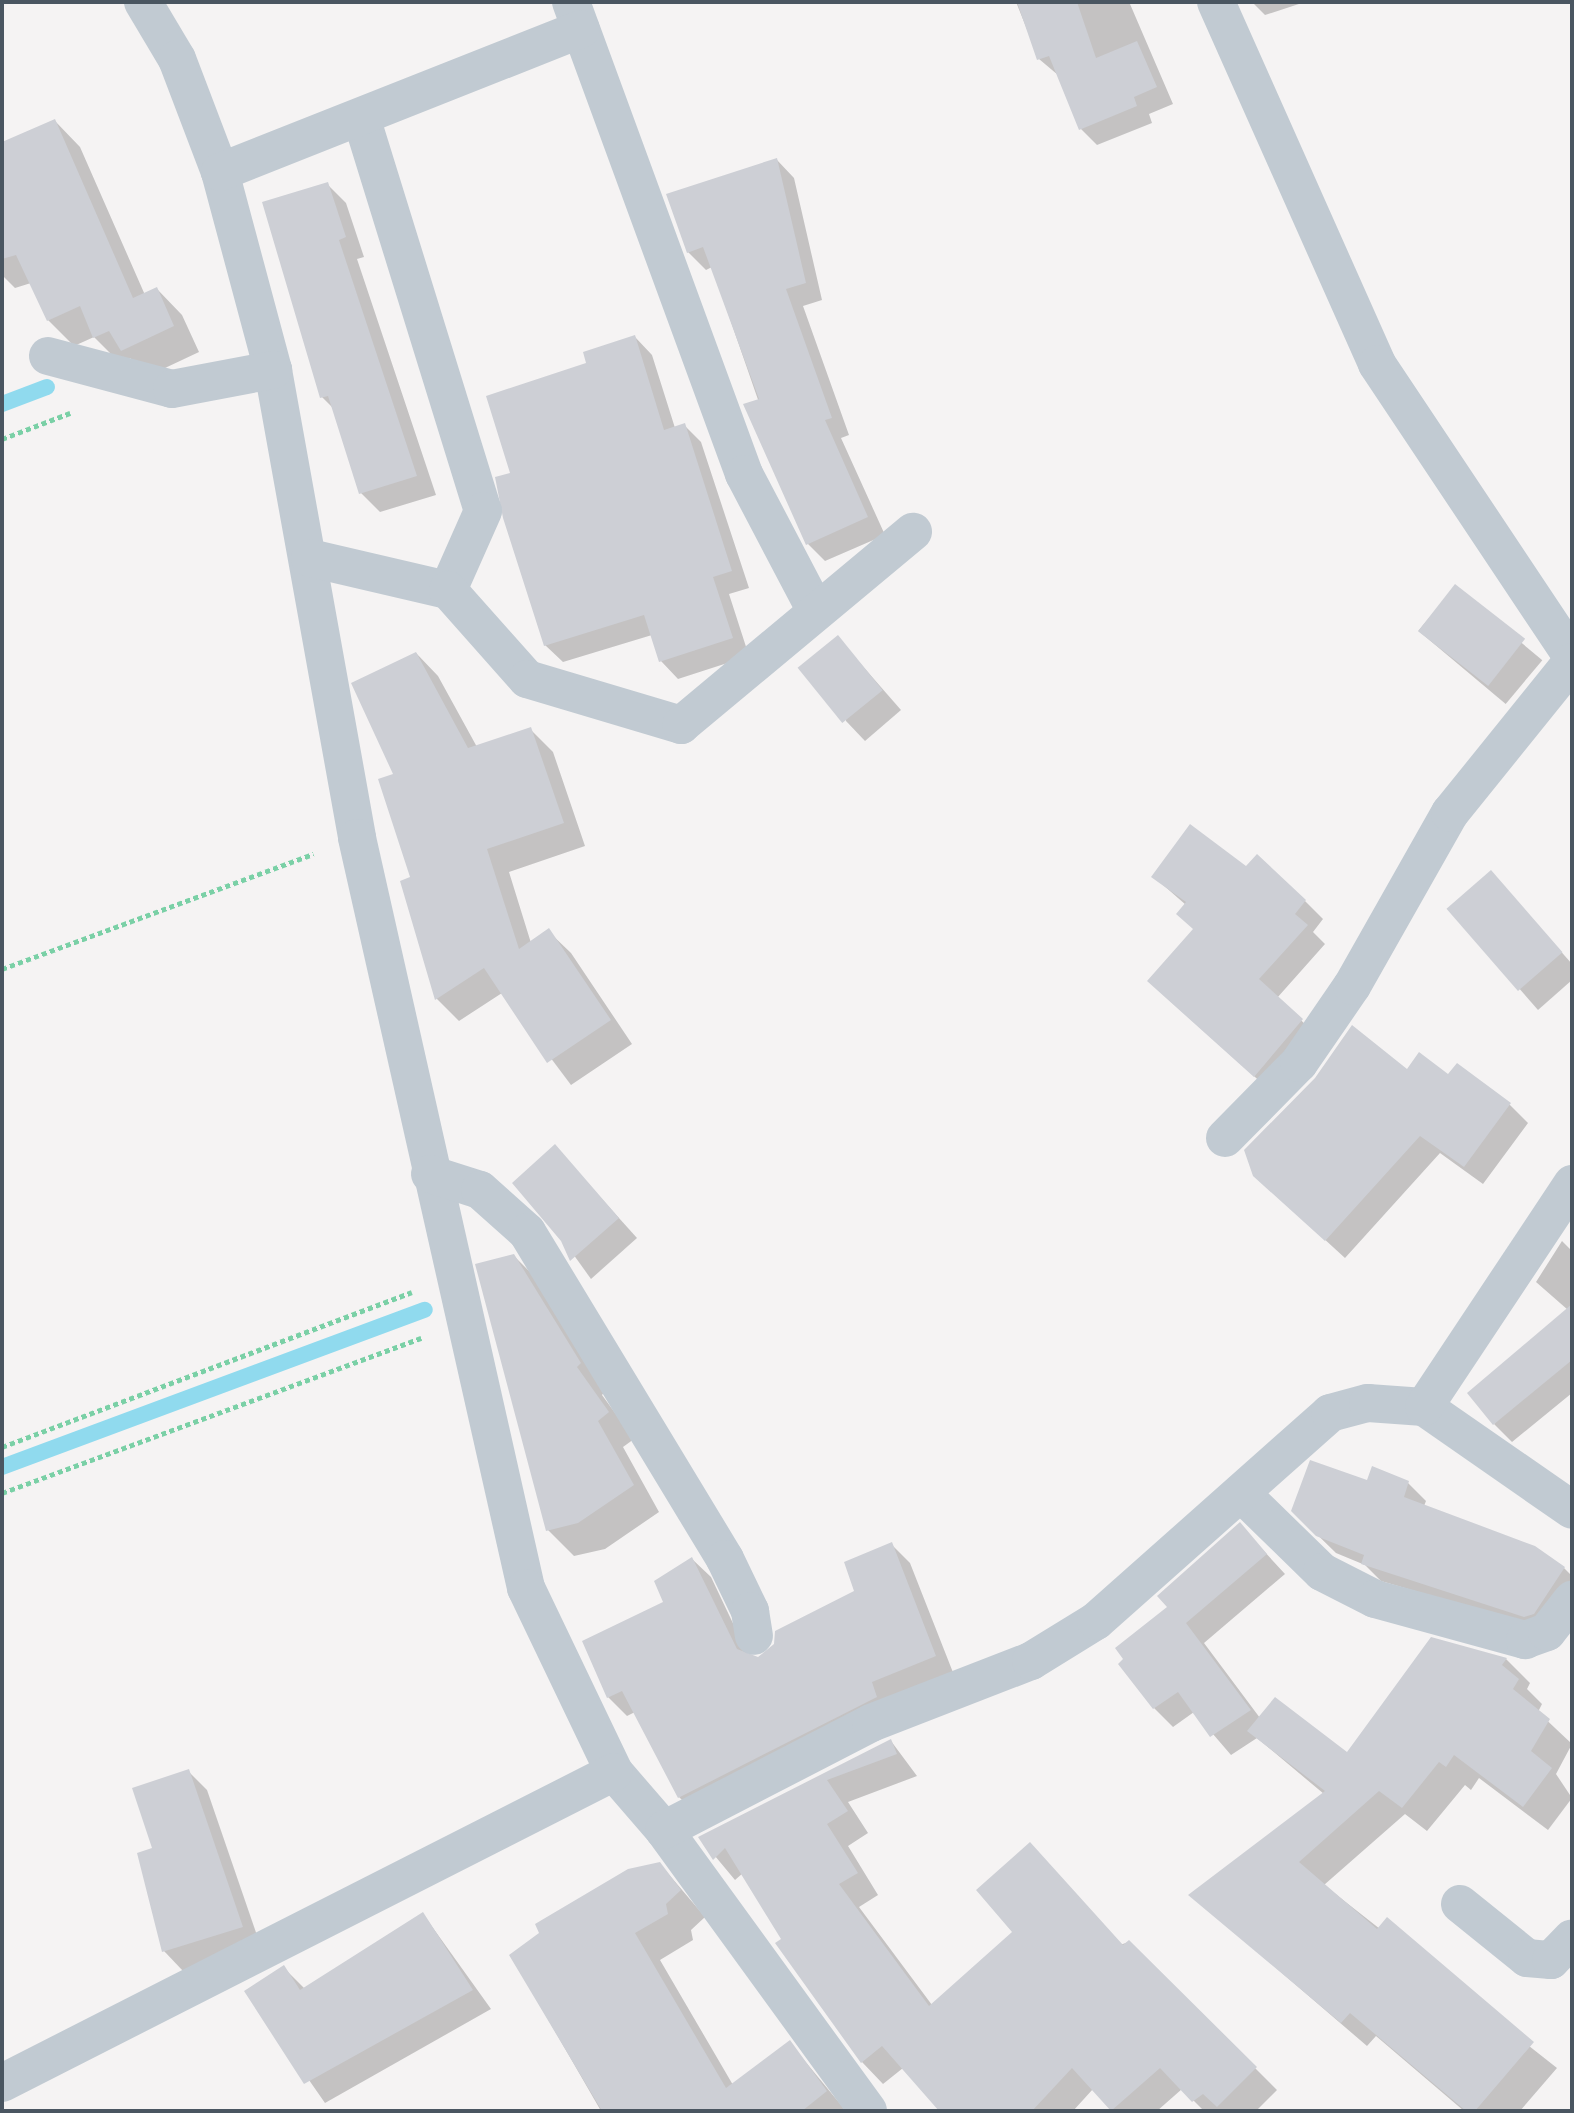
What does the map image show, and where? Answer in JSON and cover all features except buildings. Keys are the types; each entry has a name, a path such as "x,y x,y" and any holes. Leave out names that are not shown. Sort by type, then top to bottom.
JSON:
{"street":[{"path":"143,2 177,59 220,172 273,370 310,558 357,838 452,1277 465,1322 526,1588 614,1772 664,1830 868,2111"},
{"path":"1216,2 1377,364 1572,656"},
{"path":"220,172 361,117 576,15 744,474 816,611"},
{"path":"361,117 483,511 448,590"},
{"path":"48,356 172,388 273,370"},
{"path":"310,558 448,590 527,678 681,725 913,532"},
{"path":"1225,1139 1299,1063 1352,986 1450,813 1572,662"},
{"path":"430,1174 480,1190 527,1232 708,1529 750,1611 754,1636"},
{"path":"1424,1407 1572,1184"},
{"path":"664,1830 871,1723 1031,1661 1096,1621 1331,1413 1368,1403 1424,1407 1572,1510"},
{"path":"1241,1493 1322,1572 1375,1599 1525,1640 1547,1632 1572,1600"},
{"path":"2,2082 614,1772"},
{"path":"1460,1904 1527,1958 1551,1960 1572,1938"}],"path":[{"path":"2,969 357,838"},
{"path":"2,1447 452,1277"},
{"path":"2,1493 465,1322"}],"waterway":[{"path":"2,404 47,387"},
{"path":"2,1467 425,1310"}]}
